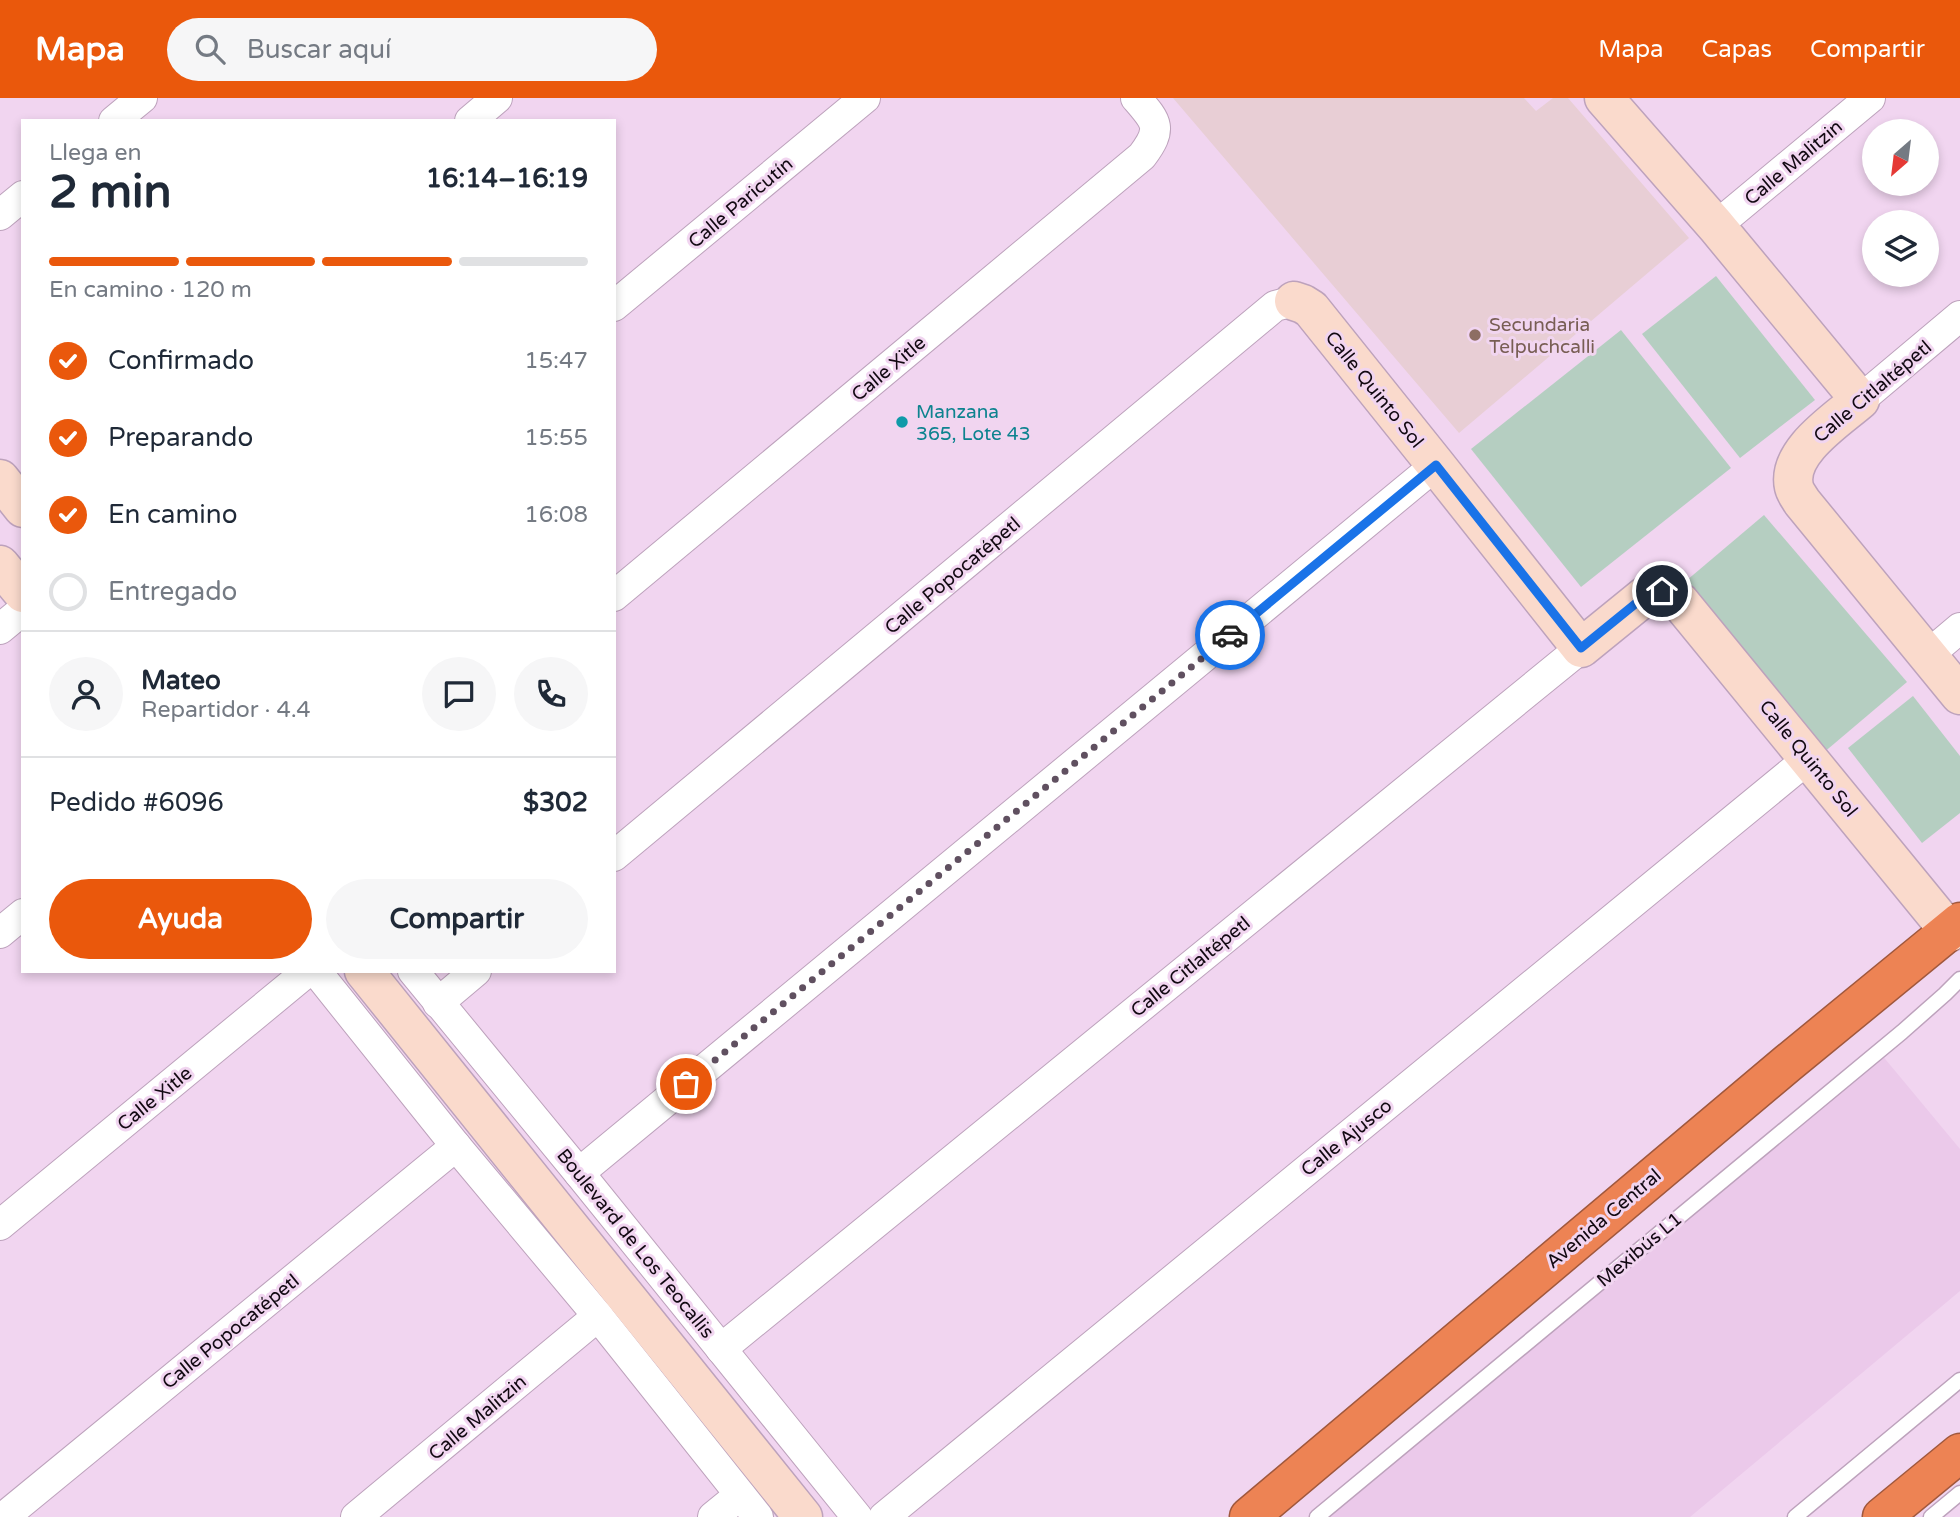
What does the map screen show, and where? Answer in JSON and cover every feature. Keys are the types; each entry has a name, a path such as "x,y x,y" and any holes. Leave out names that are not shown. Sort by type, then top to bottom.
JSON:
{"highway":[{"name":"Avenida Central","path":"1249,1517 1767,1081 1955,927"},
{"path":"1881,1517 1960,1453"}],"street":[{"path":"116,119 142,98"},
{"path":"472,119 497,98"},
{"name":"Calle Paricutín","path":"616,304 865,98"},
{"name":"Calle Xitle","path":"616,594 1142,156 1155,133 1154,121 1136,98"},
{"path":"1604,98 1716,226 1860,400"},
{"name":"Calle Malitzin","path":"1716,226 1870,98"},
{"path":"0,215 21,198"},
{"name":"Calle Quinto Sol","path":"1294,301 1311,309 1581,648"},
{"name":"Calle Popocatépetl","path":"616,854 1275,306 1294,301"},
{"name":"Calle Citlaltépetl","path":"1928,655 1802,502 1794,487 1794,473 1798,457 1808,444 1960,316"},
{"path":"579,1173 1436,465"},
{"path":"0,565 21,591"},
{"name":"Calle Citlaltépetl","path":"721,1349 1645,596 1653,591 1662,591"},
{"name":"Calle Quinto Sol","path":"1662,591 1680,602 1809,758 1955,927"},
{"path":"0,629 21,612"},
{"path":"1960,628 1928,655 1960,695"},
{"name":"Calle Ajusco","path":"884,1517 1809,758"},
{"path":"0,933 21,916"},
{"name":"Calle Xitle","path":"0,1225 306,973"},
{"path":"318,973 456,1146 598,1316 749,1506 713,1517"},
{"path":"366,973 803,1517"},
{"name":"Boulevard de Los Teocallis","path":"414,973 857,1517"},
{"path":"438,1003 474,973"},
{"name":"Calle Popocatépetl","path":"4,1517 456,1146"},
{"name":"Calle Malitzin","path":"356,1517 598,1316"}],"lane":[{"name":"Mexibús L1","path":"1317,1517 1902,1032 1960,979"},
{"path":"1795,1517 1960,1380"},
{"path":"1931,1517 1960,1493"}],"shaded area":[{"name":"Secundaria Telpuchcalli","path":"1173,98 1524,98 1536,111 1553,98 1568,98 1689,238 1459,433"},
{"path":"1881,1054 1960,1149 1960,1291 1690,1517 1324,1517"}],"green space":[{"path":"1716,276 1815,400 1740,458 1642,334"},
{"path":"1621,330 1731,468 1581,587 1471,449"},
{"path":"1764,515 1907,682 1822,754 1680,586"},
{"path":"1913,696 1960,756 1960,813 1922,843 1848,748"}],"way so far":[{"path":"686,1084 1230,635"}],"place":[{"name":"Secundaria Telpuchcalli","path":"1475,335"},
{"name":"Manzana 365, Lote 43","path":"902,422"}],"route":[{"path":"1230,635 1436,465 1581,648 1645,596 1653,591 1662,591"}]}
